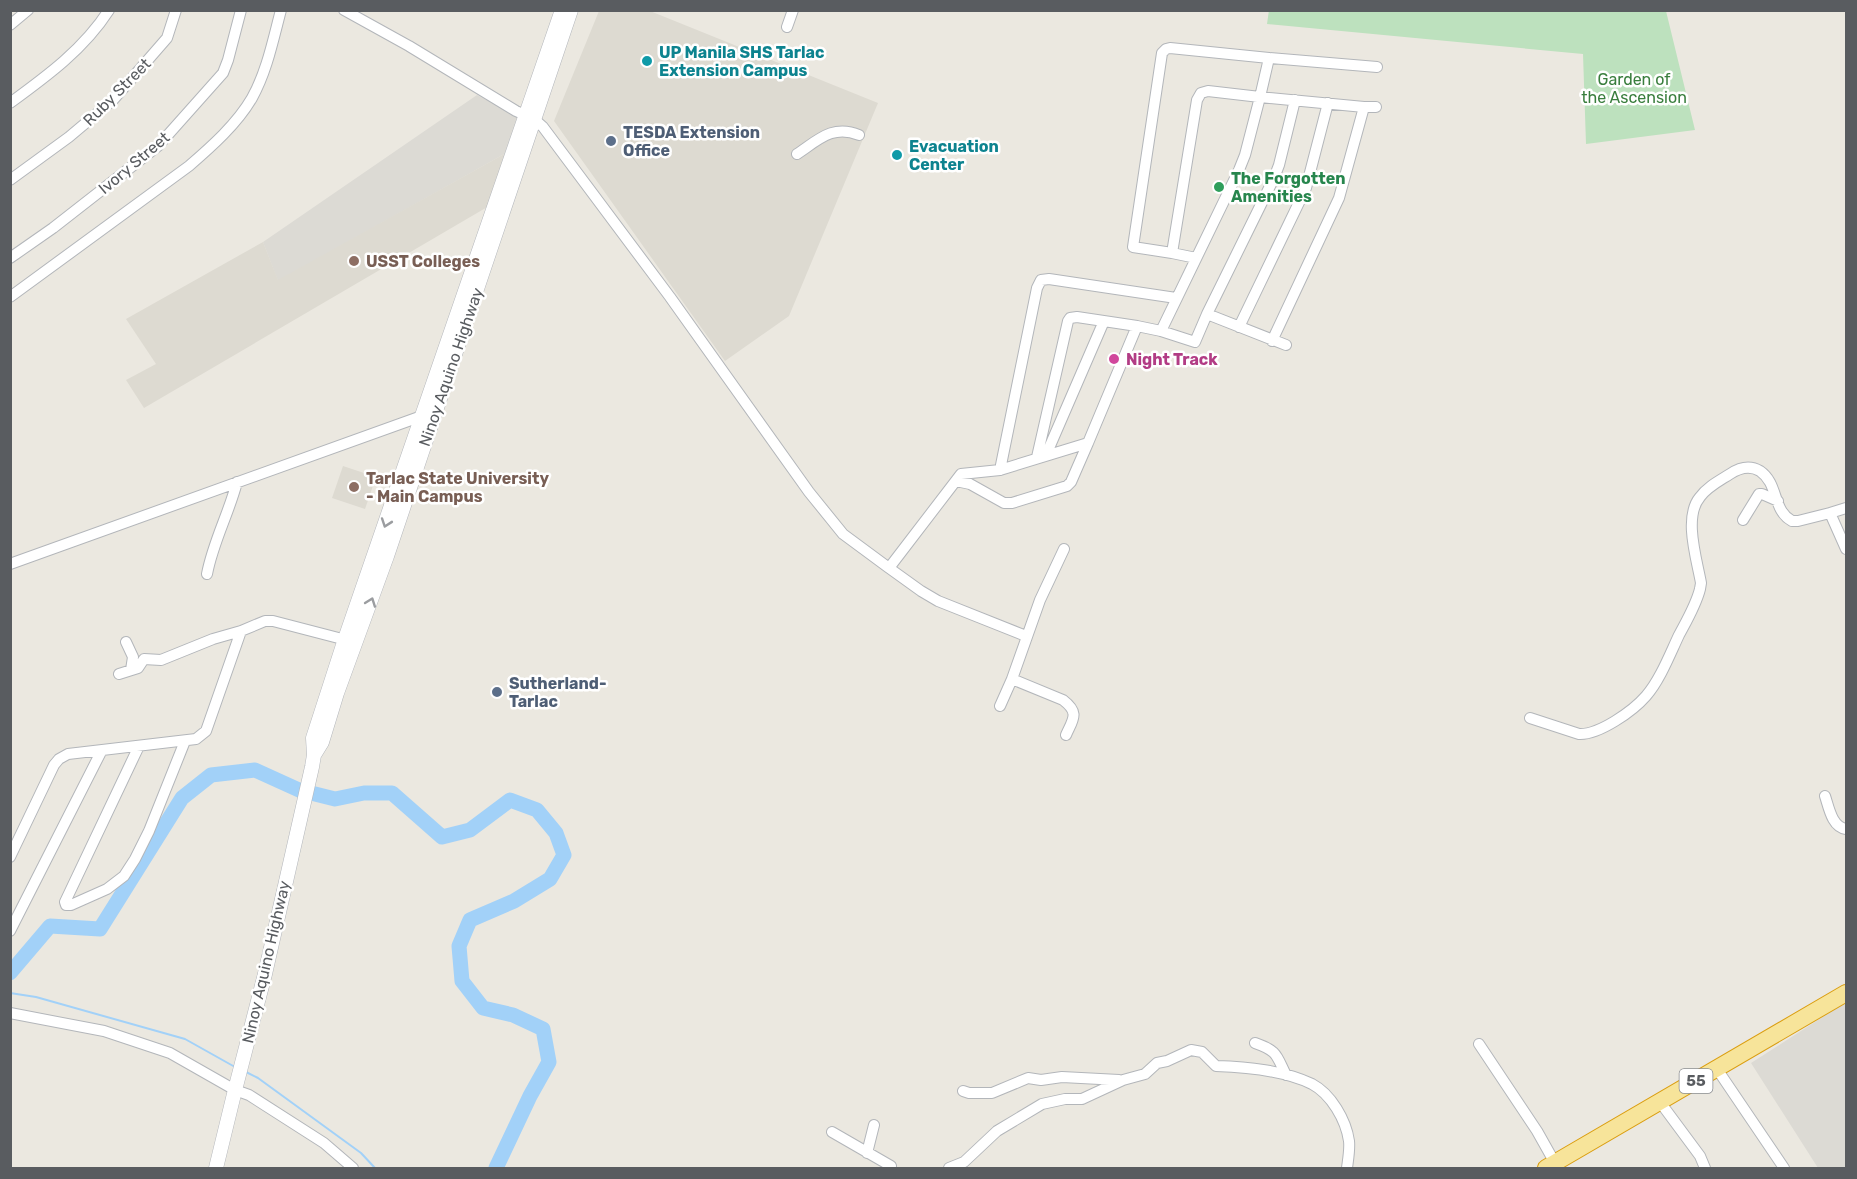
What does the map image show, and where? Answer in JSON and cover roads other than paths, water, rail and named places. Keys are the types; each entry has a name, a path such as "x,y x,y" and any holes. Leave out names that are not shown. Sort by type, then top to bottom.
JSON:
{"highway":[{"name":"55","path":"1551,1166 1846,993"}],"main road":[{"name":"Ninoy Aquino Highway","path":"216,1168 255,1013 313,761 322,742 351,641 564,12"},
{"name":"Ninoy Aquino Highway","path":"414,458 422,416 433,402"}],"street":[{"path":"10,25 28,10"},
{"path":"10,103 53,71 103,20 109,10"},
{"name":"Ruby Street","path":"10,180 69,137 113,100 167,38 176,10"},
{"name":"Ivory Street","path":"10,258 53,228 164,140 223,73 241,10"},
{"path":"10,297 189,166 215,142 236,119 255,92 272,46 281,10"},
{"path":"344,10 530,117 543,127 609,214 816,501 843,534 938,601 1026,636"},
{"path":"787,27 793,10"},
{"path":"1196,258 1133,247 1162,53 1170,48 1377,67"},
{"path":"1161,331 1245,155 1269,58"},
{"path":"1172,253 1199,96 1208,91 1376,107"},
{"path":"1042,456 1070,318 1077,317 1137,326 1196,342 1207,314 1274,178 1295,100"},
{"path":"1239,327 1306,188 1328,103"},
{"path":"1272,341 1339,198 1364,106"},
{"path":"797,154 837,130 859,135"},
{"path":"1000,470 1037,288 1041,280 1049,279 1176,298"},
{"path":"1207,314 1286,345"},
{"path":"1042,456 1104,321"},
{"path":"956,481 978,487 1009,504 1064,488 1071,482 1137,326"},
{"path":"10,564 422,416"},
{"path":"889,568 958,477 965,473 1000,470 1088,443"},
{"path":"1530,718 1585,734 1603,728 1644,698 1667,660 1700,589 1692,530 1694,510 1699,498 1709,488 1733,472 1751,468 1762,472 1774,488 1780,511 1792,521 1846,508"},
{"path":"978,487 986,473"},
{"path":"207,574 209,560 237,482"},
{"path":"1743,520 1759,494 1778,501"},
{"path":"1830,513 1846,549"},
{"path":"1000,706 1012,680 1040,600 1064,549"},
{"path":"119,674 138,668 144,659 161,660 265,621 273,621 351,641"},
{"path":"10,857 58,759 68,754 196,739 206,731 241,631"},
{"path":"126,642 133,657 131,670"},
{"path":"1012,680 1063,700 1070,705 1074,710 1074,716 1066,735"},
{"path":"139,746 65,902 66,905 71,905 107,889 124,876 135,860 185,741"},
{"path":"10,932 102,750"},
{"path":"1825,796 1836,824 1841,829 1846,829"},
{"path":"10,1013 104,1031 170,1053 249,1095 324,1143 353,1168"},
{"path":"1255,1043 1275,1052 1286,1076"},
{"path":"1479,1044 1537,1131 1551,1166"},
{"path":"949,1168 964,1162 997,1131 1042,1104 1065,1099 1082,1100 1122,1080 1145,1074 1157,1063 1191,1050 1202,1052 1216,1066 1244,1067 1286,1076 1313,1085 1329,1099 1343,1119 1349,1142 1347,1168"},
{"path":"1717,1069 1784,1168"},
{"path":"963,1091 992,1093 1028,1078 1122,1080"},
{"path":"1660,1102 1700,1156 1705,1168"},
{"path":"867,1153 874,1125"},
{"path":"832,1132 892,1168"}],"waterway":[{"path":"10,973 50,926 100,929 182,798 211,775 255,770 299,790 335,799 364,793 392,793 442,837 470,830 510,800 537,810 556,833 564,855 550,879 514,901 470,920 459,946 462,981 483,1008 513,1015 543,1029 549,1062 496,1168"},
{"path":"10,993 36,997 185,1039 235,1067"},
{"path":"246,1072 258,1078 361,1153 375,1168"}],"place":[{"name":"UP Manila SHS Tarlac Extension Campus","path":"647,61"},
{"name":"TESDA Extension Office","path":"611,141"},
{"name":"Evacuation Center","path":"897,155"},
{"name":"The Forgotten Amenities","path":"1219,187"},
{"name":"USST Colleges","path":"354,261"},
{"name":"Night Track","path":"1114,359"},
{"name":"Tarlac State University - Main Campus","path":"354,487"},
{"name":"Sutherland- Tarlac","path":"497,692"}],"park label":[{"name":"Garden of the Ascension","path":"1634,88"}]}
